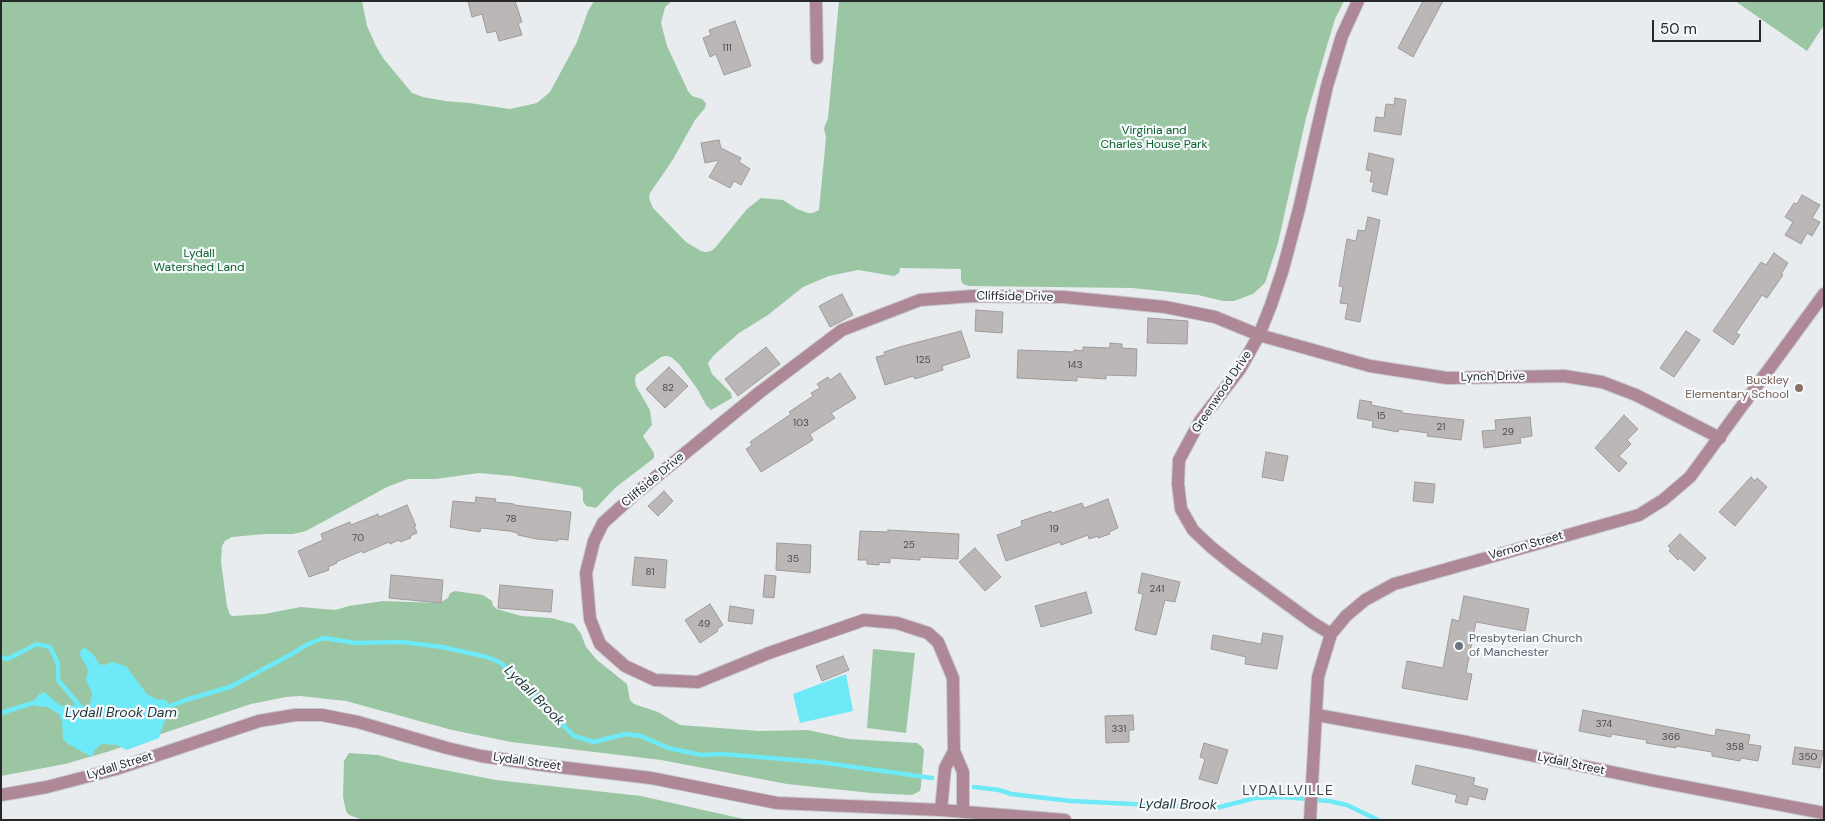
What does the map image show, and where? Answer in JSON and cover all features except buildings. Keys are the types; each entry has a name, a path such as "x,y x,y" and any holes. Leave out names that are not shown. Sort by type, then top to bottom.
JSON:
{"street":[{"path":"816,1 817,58"},
{"name":"Greenwood Drive","path":"1331,634 1313,624 1211,547 1193,530 1181,509 1178,460 1200,421 1240,369 1259,335 1272,305 1283,269 1327,86 1342,36 1358,1"},
{"name":"Vernon Street","path":"1311,814 1318,677 1331,634 1346,616 1365,600 1394,584 1638,515 1664,500 1690,477 1824,294"},
{"name":"Cliffside Drive","path":"963,812 963,772 954,750 953,678 938,642 928,634 897,622 864,620 769,653 698,682 655,680 625,666 600,644 590,619 586,573 594,541 603,523 635,494 760,392 842,330 920,300 973,296 1064,298 1165,307 1215,317 1259,335"},
{"name":"Lynch Drive","path":"1259,335 1370,366 1446,378 1564,376 1602,382 1636,395 1720,438"},
{"name":"Lydall Street","path":"1,795 47,787 116,769 259,720 295,714 322,715 358,722 481,756 651,778 777,803 940,810 1065,820"},
{"name":"Lydall Street","path":"1317,716 1467,742 1654,781 1824,813"},
{"name":"Cliffside Drive","path":"940,810 945,768 954,750"}],"green space":[{"path":"1,1 362,1 367,26 376,46 383,58 412,93 445,101 510,109 537,103 550,92 577,42 588,11 594,1 672,1 665,7 661,23 667,46 688,91 692,96 702,99 706,103 705,108 695,120 672,161 650,193 649,198 653,208 686,242 706,252 715,248 747,209 761,198 783,200 797,209 808,213 819,210 826,138 824,128 828,118 839,1 1344,1 1335,19 1306,118 1278,243 1265,283 1253,294 1234,301 1223,301 1198,295 1132,288 969,286 963,284 961,280 961,269 900,268 899,273 894,276 858,270 829,276 803,287 768,315 739,333 714,355 708,363 712,374 731,393 732,398 711,410 679,364 671,357 661,357 636,375 636,386 650,410 652,425 643,436 654,453 654,458 615,488 596,508 586,506 583,501 583,491 580,487 512,476 479,473 436,479 408,479 387,487 306,531 293,534 232,537 225,541 222,546 221,562 230,615 264,614 301,607 335,610 383,601 439,603 455,591 483,595 492,601 493,606 497,609 521,616 551,618 574,624 581,634 586,647 597,660 627,684 630,700 634,704 658,712 680,725 759,731 808,730 849,739 917,743 924,750 921,786 920,791 912,795 871,793 787,784 661,760 511,742 452,730 346,701 300,696 251,704 65,764 1,776"},
{"path":"1735,1 1824,1 1824,25 1807,51"},
{"path":"873,649 915,653 906,733 867,728"},
{"path":"349,753 378,755 403,762 496,780 641,796 748,820 363,820 349,815 346,811 343,797 344,761"}],"water":[{"name":"Lydall Brook Dam","path":"85,648 94,655 99,664 105,665 112,662 126,666 147,694 156,699 166,700 174,712 166,719 159,738 127,750 117,745 101,744 94,751 92,757 68,744 63,739 62,721 59,714 47,707 32,704 38,695 44,692 61,706 78,705 84,707 90,704 92,693 86,680 88,669 80,656 81,649"},
{"path":"846,674 853,711 800,723 793,694"}],"waterway":[{"name":"Lydall Brook","path":"167,707 230,687 308,644 324,638 356,643 402,642 442,647 487,657 501,663 574,736 594,742 625,734 641,736 668,748 702,755 722,754 819,762 932,778"},
{"path":"1,657 8,659 37,644 50,647 58,664 58,680 84,711"},
{"name":"Lydall Brook","path":"1,713 36,702"},
{"name":"Lydall Brook","path":"974,787 999,790 1011,794 1071,801 1216,808 1255,798 1284,797 1329,801 1347,805 1378,820"}],"place":[{"name":"Buckley Elementary School","path":"1799,388"},
{"name":"Presbyterian Church of Manchester","path":"1459,646"}],"district":[{"name":"LYDALLVILLE","path":"1288,791"}],"park label":[{"name":"Virginia and Charles House Park","path":"1154,138"},
{"name":"Lydall Watershed Land","path":"199,261"}]}
